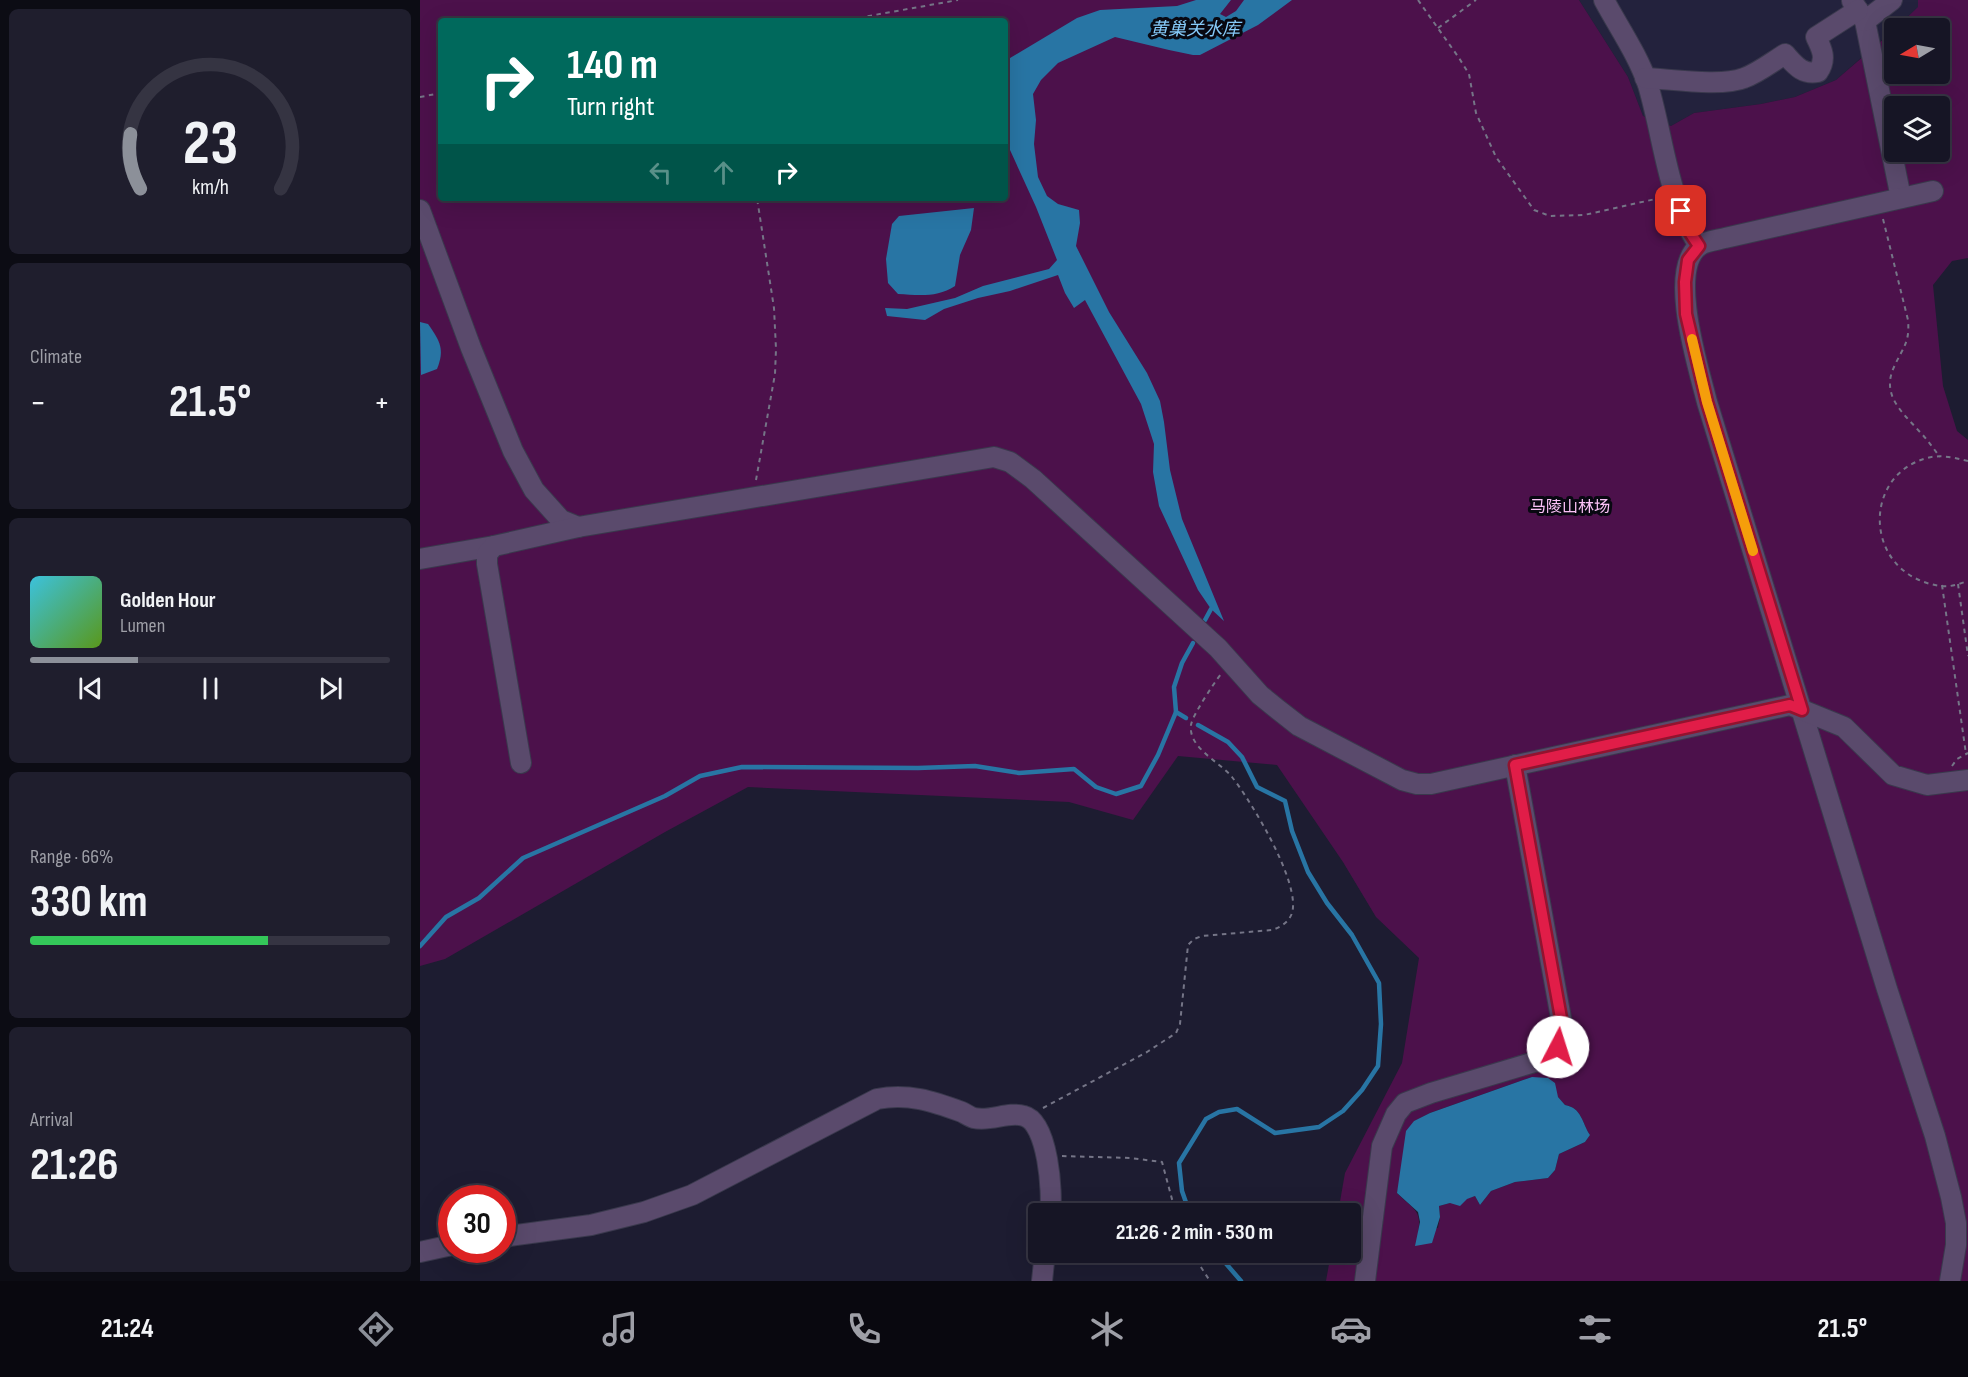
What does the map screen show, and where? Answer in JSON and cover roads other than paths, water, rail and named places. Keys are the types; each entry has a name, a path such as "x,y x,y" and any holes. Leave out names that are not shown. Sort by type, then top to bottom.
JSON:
{"street":[{"path":"1604,0 1639,62 1675,194 1687,228 1699,246"},
{"path":"1645,78 1734,81 1744,78 1785,54 1802,71 1811,74 1818,72 1824,58 1816,37 1858,11 1893,0"},
{"path":"1858,11 1896,199"},
{"path":"1933,190 1699,246 1688,260 1685,282 1686,314 1707,402 1887,990 1935,1136 1956,1223 1956,1245 1950,1281"},
{"path":"420,210 471,348 513,451 534,490 561,520 578,527"},
{"path":"420,559 494,546 578,527 994,457 1010,462 1041,487 1218,648 1260,695 1299,726 1402,780 1418,784 1431,783 1790,705 1814,717 1844,727 1893,776 1927,785 1968,780"},
{"path":"494,546 487,554 487,564 521,763"},
{"path":"1365,1281 1382,1146 1396,1114 1406,1103 1431,1093 1548,1058 1558,1047 1563,1029 1515,765"},
{"path":"516,1235 591,1225 644,1212 692,1195 877,1099 895,1096 926,1100 975,1119 1015,1114 1027,1116 1035,1124 1046,1156 1051,1183 1050,1203"},
{"path":"420,1252 438,1248"},
{"path":"1042,1281 1044,1263"}],"water":[{"name":"黄巢关水库","path":"1196,0 1231,0 1220,14 1226,17 1236,11 1244,0 1292,0 1258,25 1200,55 1115,37 1058,63 1041,80 1033,94 1036,120 1034,144 1038,177 1047,196 1058,204 1079,210 1080,223 1076,246 1109,312 1147,373 1160,401 1170,470 1182,519 1224,621 1211,609 1198,590 1159,506 1153,472 1154,444 1141,404 1085,300 1074,308 1058,275 944,309 925,320 887,316 885,308 907,309 955,298 983,286 1049,269 1057,260 1008,146 1008,59 1077,18 1100,10 1177,6"},
{"path":"974,208 971,230 960,255 955,286 934,294 898,294 888,283 886,259 892,224 899,216"},
{"path":"420,322 428,324 441,350 437,369 421,375"},
{"path":"1532,1077 1548,1078 1555,1083 1558,1097 1565,1105 1575,1109 1590,1135 1585,1142 1559,1154 1555,1170 1548,1178 1515,1182 1491,1191 1480,1205 1475,1196 1467,1199 1460,1206 1450,1203 1439,1206 1440,1217 1432,1243 1415,1246 1420,1222 1418,1212 1397,1193 1406,1131 1414,1121 1430,1113"}],"waterway":[{"path":"1205,620 1211,609"},
{"path":"1186,718 1176,712 1174,687 1182,663 1193,643"},
{"path":"420,946 446,917 479,898 523,858 665,796 700,776 742,767 975,766 1019,773 1074,769 1096,787 1116,794 1141,786 1158,755 1176,712"},
{"path":"1186,1203 1182,1191 1179,1163 1206,1119 1219,1112 1237,1109 1275,1133 1319,1127 1343,1111 1362,1090 1378,1066 1381,1024 1379,983 1352,935 1327,903 1308,872 1292,831 1285,801 1257,787 1242,757 1228,742 1198,725"},
{"path":"1225,1263 1241,1281"}],"park label":[{"name":"马陵山林场","path":"1570,506"}]}
